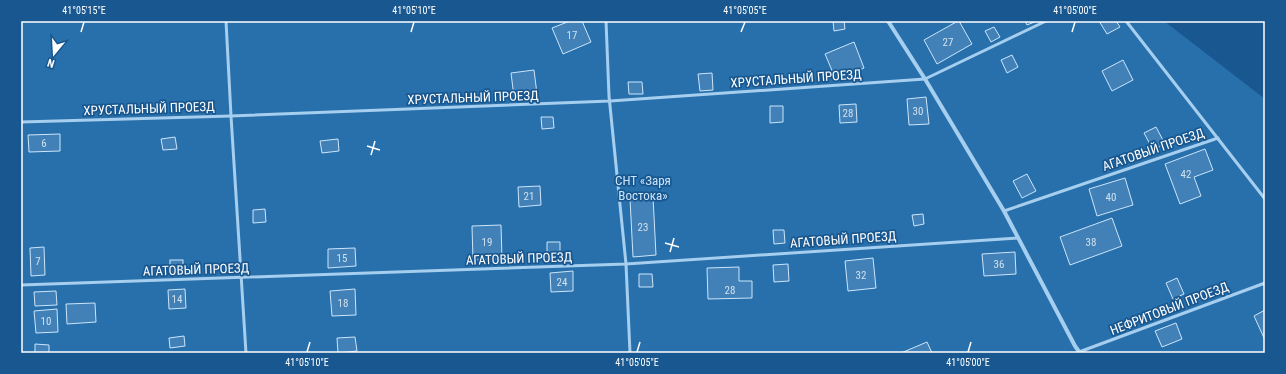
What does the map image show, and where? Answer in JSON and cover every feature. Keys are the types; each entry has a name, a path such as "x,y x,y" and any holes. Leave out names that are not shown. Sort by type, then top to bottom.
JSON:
{"street":[{"path":"888,21 925,79 1004,211 1080,353"}],"lane":[{"path":"226,21 246,353"},
{"path":"606,21 610,101 626,264 630,353"},
{"path":"925,79 1046,21"},
{"path":"1126,21 1265,199"},
{"name":"ХРУСТАЛЬНЫЙ ПРОЕЗД","path":"21,122 231,116 610,101 925,79"},
{"name":"АГАТОВЫЙ ПРОЕЗД","path":"1004,211 1218,138"},
{"name":"АГАТОВЫЙ ПРОЕЗД","path":"21,285 626,264 1018,238"},
{"name":"НЕФРИТОВЫЙ ПРОЕЗД","path":"1080,353 1265,283"}],"green space":[{"name":"СНТ «Заря Востока»","path":"21,21 1164,21 1265,99 1265,353 21,353"}],"building":[{"path":"570,21 582,21 591,42 563,54 552,28"},
{"path":"833,21 844,21 845,29 834,31"},
{"path":"958,21 972,44 937,64 924,40"},
{"path":"1025,21 1037,21 1027,25"},
{"path":"1099,21 1116,21 1120,27 1107,34"},
{"path":"994,27 1000,37 991,42 985,31"},
{"path":"854,42 864,68 836,80 825,54"},
{"path":"1012,55 1018,67 1007,73 1001,60"},
{"path":"1123,60 1133,80 1112,91 1102,71"},
{"path":"534,70 537,94 514,97 511,73"},
{"path":"712,73 713,90 700,91 698,74"},
{"path":"628,82 642,82 643,94 629,94"},
{"path":"926,97 929,124 909,125 907,99"},
{"path":"856,104 857,122 840,123 839,105"},
{"path":"770,106 783,106 783,122 770,123"},
{"path":"541,117 553,117 554,128 542,129"},
{"path":"1156,127 1165,144 1153,150 1144,133"},
{"path":"60,134 60,151 29,152 28,135"},
{"path":"175,137 177,149 163,150 161,139"},
{"path":"338,139 339,151 322,153 320,141"},
{"path":"1205,149 1213,170 1194,177 1201,196 1180,204 1165,164"},
{"path":"1027,174 1036,191 1022,198 1013,181"},
{"path":"1125,178 1133,205 1097,216 1089,189"},
{"path":"540,186 541,205 519,207 518,187"},
{"path":"653,197 656,255 633,257 630,199"},
{"path":"265,209 266,222 253,223 253,210"},
{"path":"923,214 924,224 914,226 912,215"},
{"path":"1112,218 1122,246 1070,265 1060,237"},
{"path":"501,225 502,259 473,260 472,226"},
{"path":"773,230 784,230 785,243 774,244"},
{"path":"547,242 560,242 560,256 547,257"},
{"path":"44,247 45,275 31,276 30,248"},
{"path":"355,248 356,266 328,268 328,249"},
{"path":"1015,252 1016,274 984,276 982,254"},
{"path":"873,258 876,288 848,291 845,261"},
{"path":"170,260 183,260 183,272 170,272"},
{"path":"788,264 789,281 774,282 773,265"},
{"path":"739,267 739,281 752,281 752,298 708,299 707,268"},
{"path":"573,271 573,291 551,292 550,273"},
{"path":"639,274 652,274 653,287 639,287"},
{"path":"1177,278 1184,294 1173,299 1166,283"},
{"path":"185,289 186,308 169,309 168,290"},
{"path":"355,289 356,315 332,316 330,291"},
{"path":"56,291 57,305 35,306 34,292"},
{"path":"95,303 96,322 67,324 66,304"},
{"path":"57,309 58,332 36,333 34,311"},
{"path":"1265,310 1265,340 1254,316"},
{"path":"1176,323 1182,339 1162,347 1155,331"},
{"path":"184,336 185,346 170,348 169,338"},
{"path":"355,337 357,351 338,353 337,338"},
{"path":"927,342 932,353 901,353"},
{"path":"35,344 49,345 49,353 35,353"}]}
